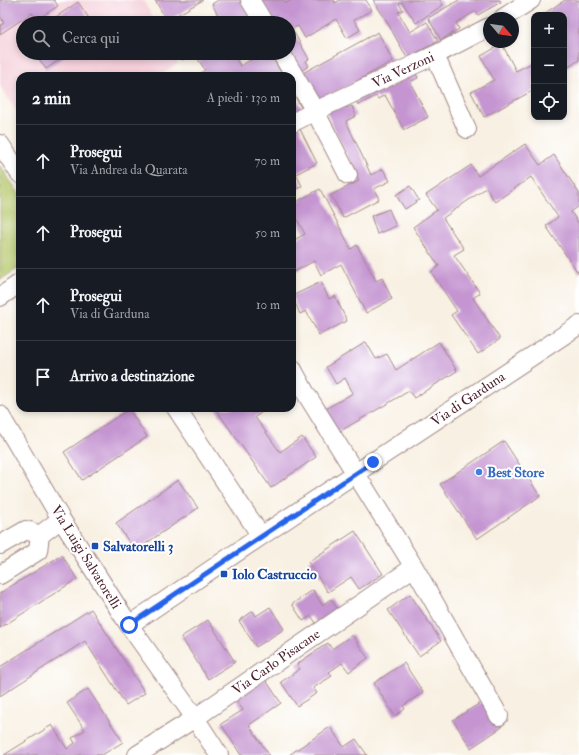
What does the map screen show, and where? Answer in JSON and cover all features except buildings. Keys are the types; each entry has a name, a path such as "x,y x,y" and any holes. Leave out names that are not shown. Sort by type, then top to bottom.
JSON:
{"street":[{"path":"250,0 260,16"},
{"path":"513,12 532,0"},
{"name":"Via Verzoni","path":"296,121 435,55 483,30"},
{"path":"435,55 467,129"},
{"path":"285,60 292,72"},
{"path":"296,79 315,111 348,175"},
{"path":"0,144 16,168"},
{"path":"0,296 16,286"},
{"name":"Via di Garduna","path":"129,625 579,325"},
{"path":"296,375 414,567 499,716"},
{"path":"179,412 261,536"},
{"name":"Via Luigi Salvatorelli","path":"0,415 61,519 129,625 195,718 219,755"},
{"path":"0,575 38,550 40,535 61,519"},
{"path":"0,545 26,530 40,535"},
{"name":"Via Carlo Pisacane","path":"138,755 195,718 414,567"}],"shaded area":[{"path":"0,0 143,0 152,16 16,16 16,60 176,60 178,63 166,72 16,72 16,110 0,86"}],"green space":[{"path":"0,166 16,189 16,270 0,280"}],"place":[{"name":"Best Store","path":"479,472"},
{"name":"Salvatorelli 3","path":"95,546"},
{"name":"Iolo Castruccio","path":"224,574"}],"route":[{"path":"129,625 373,462"}]}
